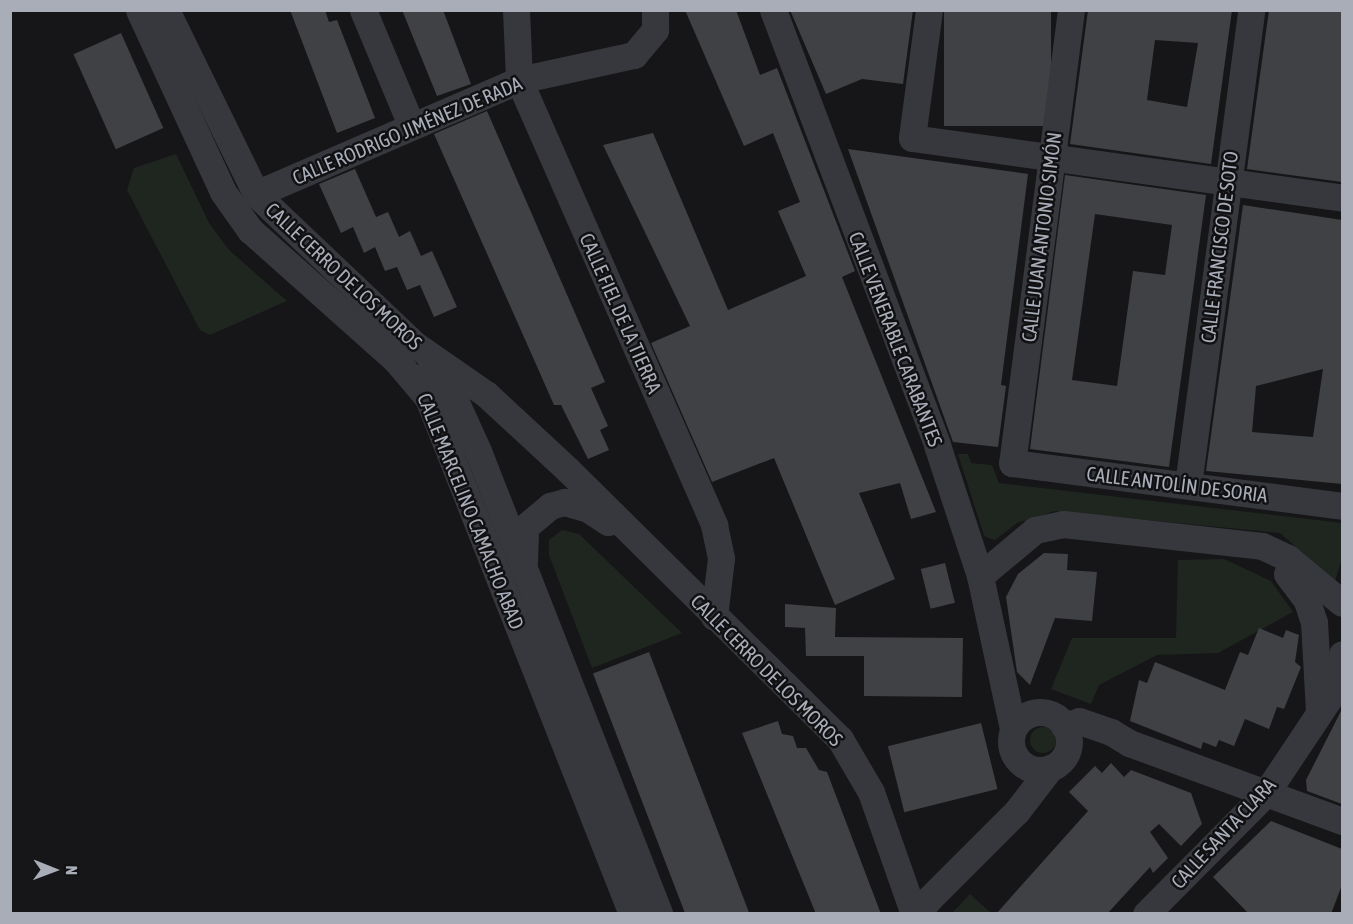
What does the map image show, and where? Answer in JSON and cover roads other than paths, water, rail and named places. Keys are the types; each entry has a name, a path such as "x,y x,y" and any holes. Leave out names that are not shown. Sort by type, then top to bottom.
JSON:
{"street":[{"name":"CALLE MARCELINO CAMACHO ABAD","path":"139,10 223,192 250,230 395,359 428,398 632,914"},
{"name":"CALLE CERRO DE LOS MOROS","path":"166,10 256,195 414,344 486,394 851,753 871,792 913,910"},
{"path":"363,10 411,125"},
{"name":"CALLE FIEL DE LA TIERRA","path":"516,10 519,80 714,525 721,558 714,617"},
{"name":"CALLE VENERABLE CARABANTES","path":"773,10 937,445 980,576 1013,729 1012,747 1021,763"},
{"path":"929,10 912,138 1342,198"},
{"name":"CALLE JUAN ANTONIO SIMÓN","path":"1012,463 1071,10"},
{"name":"CALLE FRANCISCO DE SOTO","path":"1188,484 1251,10"},
{"name":"CALLE RODRIGO JIMÉNEZ DE RADA","path":"256,195 411,125 519,80 634,55 655,20"},
{"name":"CALLE MARCELINO CAMACHO ABAD","path":"414,344 445,378 459,406 659,914"},
{"name":"CALLE ANTOLÍN DE SORIA","path":"1012,463 1188,484 1342,506"},
{"name":"CALLE CERRO DE LOS MOROS","path":"526,579 525,527 550,506 564,502 588,509 637,542"},
{"path":"980,576 1035,530 1063,524 1262,546 1288,558 1342,603"},
{"path":"1262,546 1307,601 1314,622 1320,712"},
{"name":"CALLE SANTA CLARA","path":"1146,914 1266,793 1332,694 1342,654"},
{"name":"CALLE VENERABLE CARABANTES","path":"1001,673 1036,712"},
{"path":"1013,729 1036,712 1052,715 1061,748"},
{"path":"1017,811 1021,763 1061,748 1129,743 1342,821"},
{"path":"913,910 927,901 1017,811 1061,748"}]}
